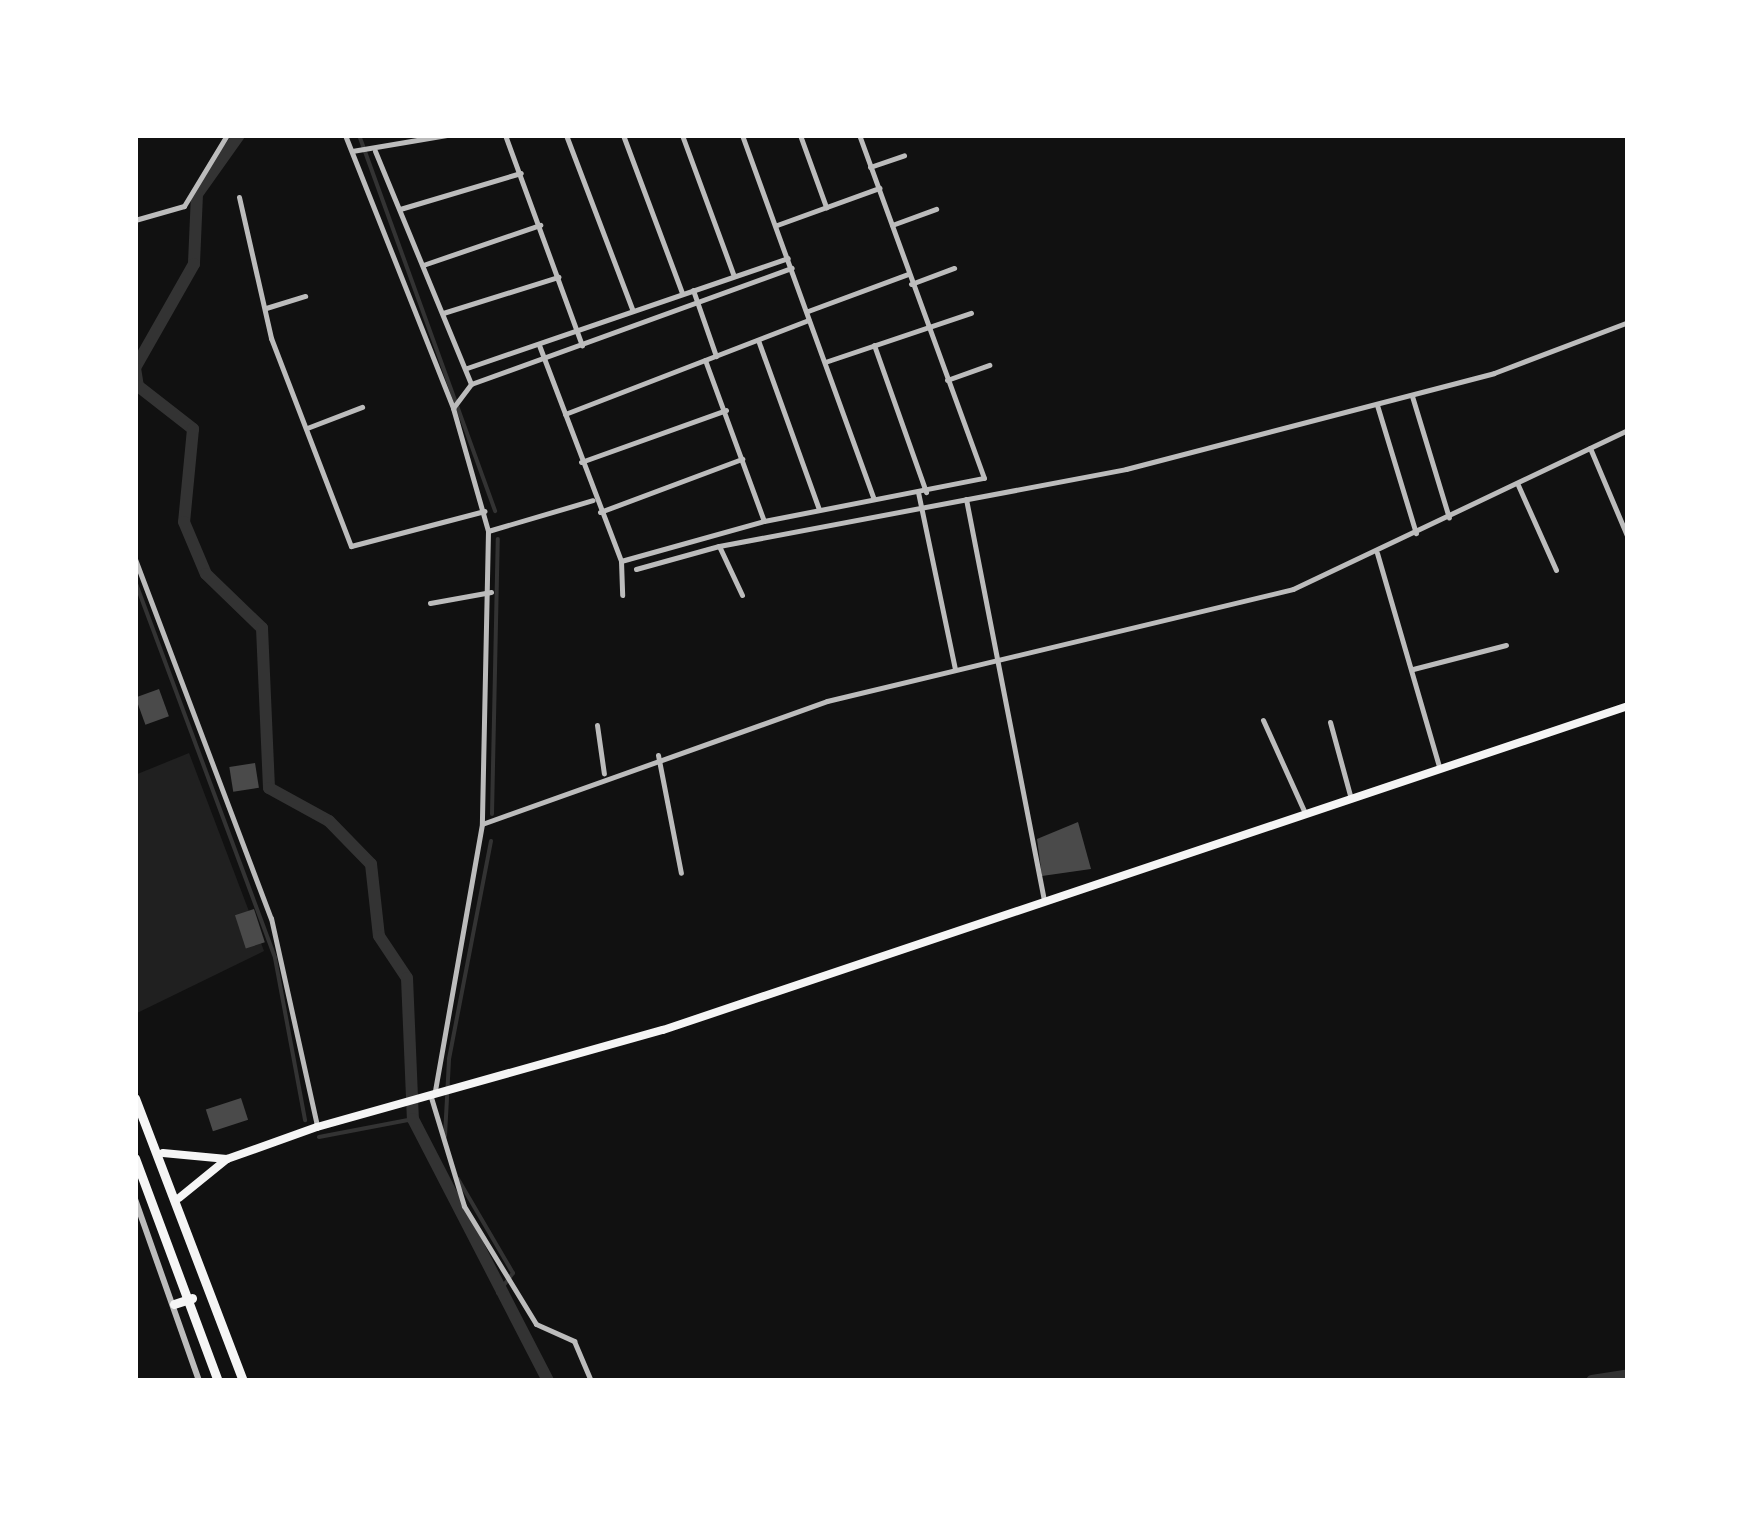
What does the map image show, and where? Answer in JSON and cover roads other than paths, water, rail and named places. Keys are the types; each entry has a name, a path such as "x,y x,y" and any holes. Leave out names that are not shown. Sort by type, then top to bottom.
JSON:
{"highway":[{"path":"135,1098 162,1153 242,1381"},
{"path":"135,1158 192,1298 218,1381"},
{"path":"174,1304 192,1298"}],"main road":[{"path":"179,1198 227,1158 317,1127 663,1030 1304,811 1628,706"},
{"path":"162,1153 227,1158"}],"street":[{"path":"135,220 184,206 227,135"},
{"path":"345,135 355,150 456,405 488,531 491,592 482,824 431,1092 452,1181 540,1327 574,1341 591,1381"},
{"path":"355,150 372,151 447,135"},
{"path":"506,135 582,345"},
{"path":"566,135 632,311"},
{"path":"624,135 682,293"},
{"path":"682,135 734,276"},
{"path":"742,135 874,499"},
{"path":"800,135 826,208"},
{"path":"620,561 764,521 984,478 859,135"},
{"path":"372,151 466,368 470,387"},
{"path":"870,167 904,155"},
{"path":"400,210 521,173"},
{"path":"777,225 879,188"},
{"path":"239,197 266,308 306,428 353,548 484,512"},
{"path":"891,225 936,209"},
{"path":"423,265 540,226"},
{"path":"466,368 788,258"},
{"path":"456,405 470,387 792,268"},
{"path":"911,284 954,268"},
{"path":"807,311 908,274"},
{"path":"443,313 558,277"},
{"path":"692,290 716,356"},
{"path":"266,308 304,296"},
{"path":"826,362 970,313"},
{"path":"565,414 809,320"},
{"path":"636,569 719,546 966,500 1412,396 1628,322"},
{"path":"758,340 819,509"},
{"path":"539,344 593,500 620,561 622,595"},
{"path":"874,345 922,492 920,506 955,669"},
{"path":"705,360 764,521"},
{"path":"947,380 989,365"},
{"path":"1412,396 1449,518"},
{"path":"1377,404 1416,534"},
{"path":"306,428 362,407"},
{"path":"580,462 726,410"},
{"path":"482,824 658,755 955,669 1286,591 1377,553 1628,430"},
{"path":"1590,448 1628,538"},
{"path":"600,512 742,459"},
{"path":"1518,484 1556,570"},
{"path":"488,531 593,500"},
{"path":"966,500 1044,902"},
{"path":"719,546 742,595"},
{"path":"1377,553 1439,767"},
{"path":"135,559 276,934 317,1127"},
{"path":"430,602 491,592"},
{"path":"1413,669 1506,645"},
{"path":"1263,720 1304,811"},
{"path":"1330,722 1350,796"},
{"path":"597,725 604,774"},
{"path":"658,755 681,872"},
{"path":"135,1199 199,1381"}],"waterway":[{"path":"239,135 197,194 194,264 135,368 138,386 193,429 184,522 206,574 262,628 269,788 329,821 371,864 379,936 407,978 413,1119 548,1381"},
{"path":"359,135 495,511"},
{"path":"492,814 498,539"},
{"path":"135,581 275,958 305,1120"},
{"path":"445,1136 449,1059 491,841"},
{"path":"319,1137 413,1119"},
{"path":"458,1179 513,1273 498,1293"},
{"path":"1592,1381 1628,1375"}]}
